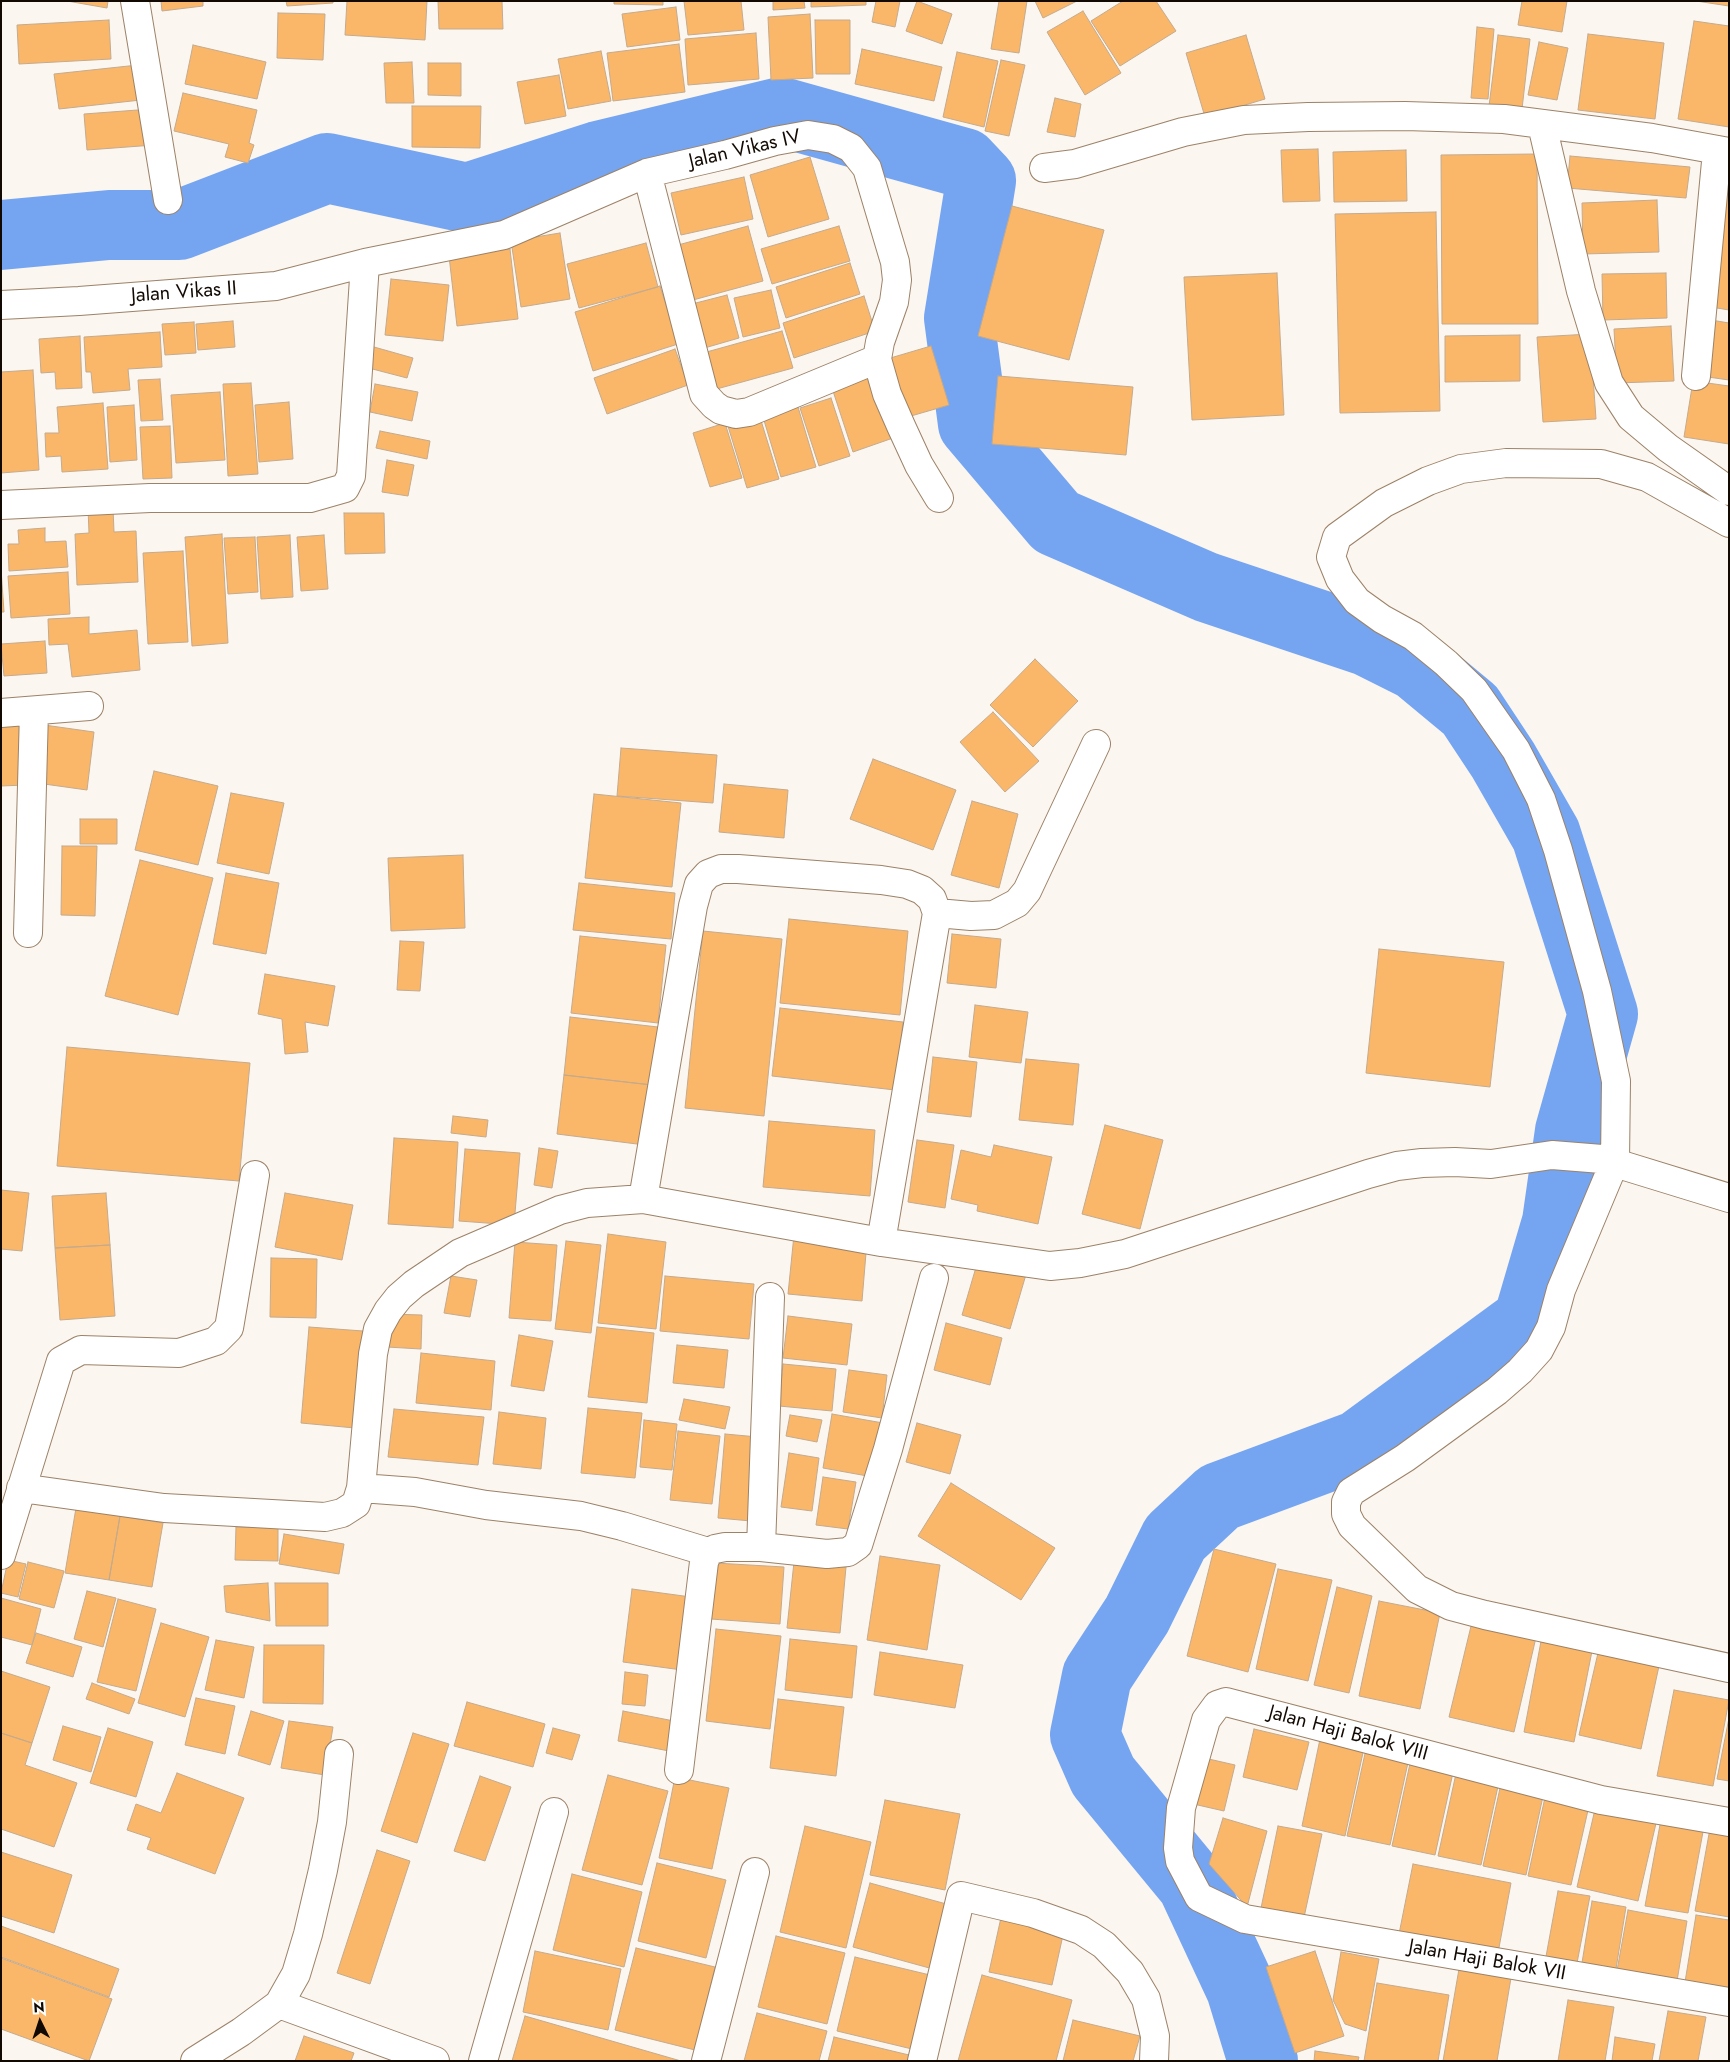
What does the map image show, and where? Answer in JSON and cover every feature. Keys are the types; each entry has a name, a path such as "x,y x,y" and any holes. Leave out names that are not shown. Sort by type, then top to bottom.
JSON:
{"street":[{"path":"135,1 168,200"},
{"path":"1044,168 1074,164 1183,132 1244,120 1405,116 1504,119 1652,138 1723,151 1696,376"},
{"path":"1542,125 1581,291 1609,383 1631,417 1668,448 1729,491"},
{"name":"Jalan Vikas IV","path":"365,263 504,235 647,173 775,141 808,135 833,139 851,148 867,168 895,262 897,280 894,302 880,342 877,359 887,394 901,426 919,465 939,498"},
{"path":"647,173 704,394 714,405 721,410 736,414 749,412 877,359"},
{"path":"1,505 150,498 310,498 345,488 351,476 365,263"},
{"name":"Jalan Vikas II","path":"1,305 276,286 365,263"},
{"path":"1729,523 1646,477 1601,464 1506,463 1461,468 1428,481 1384,503 1337,536 1331,557 1340,579 1357,601 1382,619 1413,636 1446,663 1474,690 1516,750 1540,800 1558,850 1579,920 1616,1080 1609,1160 1561,1290 1551,1327 1539,1350 1497,1392 1404,1458 1351,1492 1346,1502 1346,1514 1352,1526 1417,1590 1451,1606 1729,1668"},
{"path":"1,713 89,706"},
{"path":"28,933 34,711"},
{"path":"937,913 971,916 994,915 1017,903 1027,891 1096,744"},
{"path":"643,1199 693,906 700,884 708,874 721,869 738,869 880,880 907,884 922,890 932,900 937,913 881,1242"},
{"path":"21,1488 164,1508 325,1517 342,1513 356,1504 361,1488 373,1354 378,1329 388,1311 399,1297 414,1284 460,1253 560,1210 611,1200 643,1199 881,1242 1050,1266 1080,1264 1125,1254 1397,1166 1455,1162 1491,1164 1552,1155 1609,1160 1729,1198"},
{"path":"1,1554 61,1361 81,1350 179,1353 216,1342 229,1328 254,1175"},
{"path":"361,1488 415,1492 486,1505 581,1516 622,1526 708,1552 725,1547 762,1547 827,1554 848,1552 858,1545 888,1449 934,1278"},
{"path":"762,1547 770,1297"},
{"path":"679,1770 701,1583 704,1562 708,1552"},
{"name":"Jalan Haji Balok VIII","path":"1245,1919 1199,1897 1180,1861 1178,1848 1181,1808 1206,1720 1217,1705 1226,1702 1601,1800 1729,1822"},
{"path":"195,2061 241,2032 279,2004 296,1974 308,1934 332,1822 339,1754"},
{"path":"483,2061 554,1812"},
{"path":"706,2061 756,1872"},
{"path":"922,2061 961,1896 1033,1913 1081,1930 1104,1945 1130,1972 1146,1999 1155,2036 1154,2061"},
{"name":"Jalan Haji Balok VII","path":"1245,1919 1729,2002"},
{"path":"279,2004 435,2061"}],"building":[{"path":"67,1 108,1 107,8"},
{"path":"161,1 203,1 203,6 162,11"},
{"path":"286,1 333,1 333,3 287,6"},
{"path":"347,1 427,1 425,40 345,35"},
{"path":"438,1 502,1 503,29 439,29"},
{"path":"614,1 663,1 663,5 614,4"},
{"path":"684,1 741,1 744,30 688,35"},
{"path":"773,1 804,1 805,8 773,10"},
{"path":"811,1 866,1 866,5 811,7"},
{"path":"876,1 900,1 895,27 872,22"},
{"path":"917,1 952,14 942,44 906,31"},
{"path":"999,1 1027,1 1019,53 991,49"},
{"path":"1035,1 1077,1 1043,18"},
{"path":"1123,1 1156,1 1176,31 1120,66 1091,21"},
{"path":"1522,1 1567,1 1562,32 1518,25"},
{"path":"1696,1 1729,1 1729,6"},
{"path":"676,7 680,40 627,47 622,14"},
{"path":"1083,11 1121,73 1085,95 1047,32"},
{"path":"278,13 325,14 323,60 277,58"},
{"path":"810,14 813,78 771,80 768,17"},
{"path":"109,20 111,59 19,64 17,25"},
{"path":"815,20 850,20 850,74 816,74"},
{"path":"1694,21 1729,26 1729,127 1678,119"},
{"path":"1477,27 1494,29 1488,99 1471,98"},
{"path":"756,33 759,79 688,85 685,39"},
{"path":"1588,34 1664,43 1655,119 1578,110"},
{"path":"1246,35 1265,99 1205,117 1186,53"},
{"path":"1498,35 1530,39 1522,109 1489,106"},
{"path":"1539,42 1568,48 1557,100 1528,95"},
{"path":"679,44 685,92 613,101 607,53"},
{"path":"193,45 266,62 257,99 185,84"},
{"path":"862,49 942,67 934,101 855,84"},
{"path":"601,51 611,101 568,109 558,59"},
{"path":"957,52 998,61 984,127 943,117"},
{"path":"1001,60 1025,65 1009,136 985,131"},
{"path":"412,62 414,103 386,103 384,63"},
{"path":"428,63 461,63 461,96 428,95"},
{"path":"138,65 141,100 59,109 54,74"},
{"path":"559,75 566,116 525,124 517,82"},
{"path":"183,93 257,110 249,143 254,145 248,163 225,157 229,144 174,131"},
{"path":"1055,98 1081,104 1075,137 1047,132"},
{"path":"412,106 481,106 480,148 412,147"},
{"path":"151,109 154,145 87,150 84,114"},
{"path":"1318,149 1320,201 1283,202 1281,150"},
{"path":"1406,150 1407,201 1334,202 1333,152"},
{"path":"1537,154 1538,324 1442,324 1441,155"},
{"path":"1570,156 1690,167 1686,198 1567,188"},
{"path":"810,157 829,219 768,237 750,175"},
{"path":"744,177 753,219 681,235 671,193"},
{"path":"1729,185 1729,310 1711,307"},
{"path":"1657,200 1659,252 1583,254 1582,203"},
{"path":"1012,206 1104,230 1069,360 978,336"},
{"path":"1436,212 1440,411 1340,413 1335,214"},
{"path":"748,226 763,281 693,300 678,245"},
{"path":"839,226 850,261 772,284 761,249"},
{"path":"560,233 570,299 521,307 511,241"},
{"path":"646,243 658,287 579,308 567,264"},
{"path":"510,249 518,319 457,326 449,256"},
{"path":"850,263 860,294 786,318 776,287"},
{"path":"1277,273 1284,415 1192,420 1184,277"},
{"path":"1666,273 1667,318 1603,320 1602,274"},
{"path":"391,279 449,285 443,341 385,335"},
{"path":"660,286 678,344 593,371 575,312"},
{"path":"771,290 780,328 743,337 734,298"},
{"path":"727,295 739,338 701,349 688,305"},
{"path":"864,296 875,331 794,358 783,323"},
{"path":"1705,319 1729,323 1729,380 1701,376"},
{"path":"233,321 235,347 198,350 196,324"},
{"path":"194,322 196,353 165,355 162,324"},
{"path":"1671,326 1674,381 1617,383 1614,329"},
{"path":"782,331 793,368 713,390 703,353"},
{"path":"160,332 162,367 128,369 130,390 93,393 91,372 86,372 84,337"},
{"path":"1590,334 1596,419 1543,422 1537,337"},
{"path":"1520,335 1520,381 1445,382 1445,336"},
{"path":"80,336 82,388 56,389 55,372 41,373 39,339"},
{"path":"367,345 413,358 407,378 361,366"},
{"path":"931,346 949,405 904,418 887,359"},
{"path":"675,349 688,385 607,414 594,378"},
{"path":"33,370 39,470 1,473 1,372"},
{"path":"871,375 893,438 853,452 832,388"},
{"path":"998,376 1133,387 1126,455 992,444"},
{"path":"160,379 163,420 141,421 138,380"},
{"path":"1693,381 1729,386 1729,444 1684,437"},
{"path":"251,383 258,474 228,476 223,384"},
{"path":"375,384 418,392 412,421 370,412"},
{"path":"220,392 225,460 176,463 171,395"},
{"path":"831,398 850,456 819,466 800,408"},
{"path":"289,402 293,459 259,462 255,405"},
{"path":"103,403 108,469 62,472 61,456 46,457 45,433 59,433 57,407"},
{"path":"134,405 137,460 110,462 107,407"},
{"path":"798,407 816,467 781,477 763,417"},
{"path":"759,414 779,479 747,488 727,423"},
{"path":"725,423 742,478 710,487 693,433"},
{"path":"170,426 172,478 143,479 140,427"},
{"path":"380,431 430,441 427,459 376,448"},
{"path":"387,460 414,465 408,496 382,492"},
{"path":"113,507 114,532 136,531 138,582 77,585 75,534 89,533 88,508"},
{"path":"344,513 384,513 385,553 345,554"},
{"path":"45,528 45,542 66,541 68,567 9,571 8,544 19,544 18,530"},
{"path":"222,534 228,643 192,646 185,537"},
{"path":"290,535 293,597 261,599 257,537"},
{"path":"324,535 328,589 301,591 297,537"},
{"path":"255,537 258,592 228,594 224,538"},
{"path":"183,551 188,642 148,644 143,553"},
{"path":"1,569 4,612 1,612"},
{"path":"68,572 70,614 11,618 8,576"},
{"path":"89,617 89,634 137,630 140,670 72,677 68,644 49,645 48,619"},
{"path":"45,641 47,673 4,676 1,644"},
{"path":"1035,659 1078,701 1033,747 990,705"},
{"path":"993,712 1039,761 1005,792 960,742"},
{"path":"22,717 25,785 1,786 1,718"},
{"path":"44,725 94,732 87,790 37,783"},
{"path":"621,748 717,755 713,803 617,796"},
{"path":"873,759 956,790 933,850 850,819"},
{"path":"154,771 218,786 198,865 135,850"},
{"path":"724,784 788,790 784,838 719,832"},
{"path":"231,793 284,803 269,874 217,863"},
{"path":"594,794 681,803 672,887 585,878"},
{"path":"972,801 1018,814 999,888 951,875"},
{"path":"80,819 117,819 117,844 80,844"},
{"path":"62,846 97,846 95,916 61,915"},
{"path":"463,855 465,928 391,931 388,858"},
{"path":"140,860 213,878 178,1015 105,996"},
{"path":"226,873 279,883 266,954 213,944"},
{"path":"579,883 675,893 671,939 573,930"},
{"path":"789,919 908,931 900,1015 780,1003"},
{"path":"703,931 782,939 764,1116 685,1108"},
{"path":"952,934 1001,939 996,988 947,983"},
{"path":"580,936 666,945 658,1023 571,1013"},
{"path":"400,941 424,942 420,991 397,990"},
{"path":"1379,949 1504,962 1490,1087 1366,1073"},
{"path":"265,974 335,986 328,1026 305,1022 308,1052 285,1054 282,1019 258,1014"},
{"path":"975,1005 1028,1012 1021,1063 969,1057"},
{"path":"780,1008 903,1022 895,1090 772,1076"},
{"path":"570,1017 658,1027 652,1085 564,1075"},
{"path":"67,1047 250,1063 239,1181 57,1166"},
{"path":"933,1057 977,1062 971,1117 927,1112"},
{"path":"1026,1059 1079,1064 1073,1125 1019,1120"},
{"path":"564,1075 652,1085 645,1145 557,1134"},
{"path":"453,1116 488,1120 486,1137 451,1133"},
{"path":"769,1121 875,1130 870,1196 763,1187"},
{"path":"1105,1125 1163,1140 1140,1229 1082,1214"},
{"path":"394,1138 458,1142 453,1228 388,1224"},
{"path":"917,1140 954,1145 945,1208 908,1202"},
{"path":"994,1145 1052,1157 1038,1224 977,1211 978,1205 951,1199 961,1150 991,1157"},
{"path":"539,1148 558,1151 552,1188 534,1185"},
{"path":"465,1149 520,1153 514,1225 459,1221"},
{"path":"1,1190 29,1193 22,1251 1,1249"},
{"path":"106,1193 110,1245 55,1248 52,1196"},
{"path":"285,1193 353,1205 342,1260 275,1247"},
{"path":"608,1234 666,1242 656,1329 598,1323"},
{"path":"794,1235 867,1241 862,1301 788,1294"},
{"path":"566,1241 601,1245 591,1333 555,1329"},
{"path":"515,1242 557,1245 551,1321 509,1318"},
{"path":"110,1245 115,1316 60,1320 55,1248"},
{"path":"979,1257 1027,1271 1010,1329 962,1315"},
{"path":"271,1258 317,1259 316,1318 270,1317"},
{"path":"451,1276 477,1280 470,1317 444,1313"},
{"path":"665,1276 754,1284 749,1339 660,1331"},
{"path":"389,1314 422,1315 421,1349 387,1347"},
{"path":"788,1316 852,1324 847,1365 783,1358"},
{"path":"946,1323 1002,1338 990,1385 934,1370"},
{"path":"309,1327 363,1331 355,1428 301,1423"},
{"path":"597,1327 654,1333 647,1403 588,1397"},
{"path":"519,1335 553,1341 544,1391 511,1386"},
{"path":"677,1345 728,1350 724,1388 673,1383"},
{"path":"421,1353 495,1361 491,1410 416,1403"},
{"path":"783,1364 836,1369 832,1411 779,1406"},
{"path":"849,1370 887,1375 882,1418 843,1412"},
{"path":"684,1399 730,1407 725,1429 679,1420"},
{"path":"588,1408 642,1413 635,1478 581,1473"},
{"path":"394,1409 484,1417 478,1465 388,1457"},
{"path":"499,1412 546,1418 541,1469 493,1464"},
{"path":"832,1414 883,1423 873,1477 823,1468"},
{"path":"790,1415 822,1420 817,1442 786,1436"},
{"path":"644,1420 677,1424 672,1470 640,1467"},
{"path":"917,1423 961,1435 950,1474 906,1462"},
{"path":"678,1431 720,1436 712,1504 670,1500"},
{"path":"725,1434 758,1437 751,1521 718,1518"},
{"path":"789,1453 819,1458 812,1511 781,1507"},
{"path":"823,1477 856,1482 848,1529 816,1525"},
{"path":"951,1483 1055,1548 1021,1600 918,1536"},
{"path":"76,1508 120,1516 109,1580 65,1573"},
{"path":"120,1516 163,1523 152,1587 109,1580"},
{"path":"236,1527 278,1528 278,1561 235,1560"},
{"path":"284,1534 344,1544 339,1574 279,1564"},
{"path":"1214,1549 1276,1564 1248,1672 1187,1656"},
{"path":"880,1556 940,1565 927,1650 867,1640"},
{"path":"8,1560 26,1564 18,1597 1,1593"},
{"path":"28,1562 64,1571 54,1608 19,1599"},
{"path":"794,1562 846,1567 840,1633 787,1628"},
{"path":"715,1563 784,1567 780,1624 711,1619"},
{"path":"1278,1569 1332,1580 1308,1681 1256,1669"},
{"path":"268,1583 270,1621 226,1612 224,1586"},
{"path":"275,1583 328,1583 328,1626 276,1626"},
{"path":"1337,1587 1372,1596 1349,1693 1314,1685"},
{"path":"632,1589 691,1597 682,1670 623,1662"},
{"path":"87,1591 116,1598 103,1647 74,1639"},
{"path":"1,1598 41,1609 32,1645 1,1637"},
{"path":"118,1599 156,1609 136,1691 97,1682"},
{"path":"1379,1601 1440,1613 1420,1709 1359,1696"},
{"path":"1473,1618 1537,1633 1514,1732 1449,1717"},
{"path":"161,1623 209,1637 185,1717 138,1703"},
{"path":"716,1629 781,1636 770,1729 706,1721"},
{"path":"36,1633 82,1647 73,1677 26,1663"},
{"path":"1542,1636 1593,1646 1574,1742 1524,1732"},
{"path":"790,1639 857,1646 852,1698 785,1690"},
{"path":"216,1640 254,1647 244,1698 205,1690"},
{"path":"264,1645 324,1645 323,1704 263,1703"},
{"path":"880,1652 963,1665 955,1708 874,1695"},
{"path":"1598,1653 1659,1666 1641,1749 1579,1735"},
{"path":"1,1671 50,1687 32,1743 1,1733"},
{"path":"625,1672 648,1675 645,1706 622,1704"},
{"path":"92,1683 135,1699 129,1714 86,1699"},
{"path":"1674,1690 1729,1700 1713,1786 1657,1776"},
{"path":"196,1698 235,1706 225,1754 185,1745"},
{"path":"778,1699 844,1707 836,1776 770,1768"},
{"path":"467,1702 545,1724 533,1767 454,1746"},
{"path":"251,1711 284,1721 270,1765 238,1755"},
{"path":"623,1711 674,1721 669,1751 618,1741"},
{"path":"1729,1718 1729,1781 1717,1779"},
{"path":"289,1721 333,1727 325,1775 281,1768"},
{"path":"63,1726 101,1737 91,1772 53,1760"},
{"path":"108,1728 153,1742 136,1797 90,1783"},
{"path":"553,1728 580,1735 572,1760 546,1753"},
{"path":"1254,1729 1309,1742 1297,1790 1243,1777"},
{"path":"1,1733 32,1743 25,1765 77,1783 54,1847 1,1829"},
{"path":"413,1733 449,1744 417,1843 381,1831"},
{"path":"1320,1739 1364,1748 1345,1836 1302,1826"},
{"path":"1366,1749 1409,1758 1390,1845 1347,1836"},
{"path":"1200,1757 1235,1765 1224,1811 1189,1803"},
{"path":"1411,1759 1454,1768 1435,1855 1392,1846"},
{"path":"1457,1769 1500,1777 1481,1865 1438,1856"},
{"path":"177,1773 244,1798 215,1874 147,1849 151,1838 127,1830 136,1804 161,1813"},
{"path":"608,1775 668,1791 642,1885 582,1870"},
{"path":"480,1776 511,1787 485,1861 454,1851"},
{"path":"675,1777 729,1788 712,1869 659,1858"},
{"path":"1502,1779 1545,1787 1526,1875 1483,1866"},
{"path":"1547,1788 1591,1797 1571,1885 1528,1876"},
{"path":"885,1800 960,1814 945,1890 870,1875"},
{"path":"1596,1805 1657,1819 1638,1901 1577,1887"},
{"path":"1662,1814 1705,1821 1688,1913 1645,1906"},
{"path":"1223,1818 1267,1831 1247,1907 1209,1864"},
{"path":"1711,1823 1729,1826 1729,1917 1695,1911"},
{"path":"805,1826 871,1842 846,1948 780,1932"},
{"path":"1278,1826 1322,1834 1303,1922 1260,1913"},
{"path":"377,1850 410,1861 370,1984 337,1973"},
{"path":"1,1852 72,1875 54,1933 1,1916"},
{"path":"657,1863 726,1880 706,1958 638,1941"},
{"path":"1413,1864 1511,1883 1498,1953 1399,1934"},
{"path":"572,1874 642,1892 624,1967 553,1950"},
{"path":"870,1883 950,1905 933,1969 853,1947"},
{"path":"1558,1891 1590,1896 1576,1968 1545,1962"},
{"path":"1592,1901 1626,1907 1615,1975 1581,1969"},
{"path":"1628,1910 1687,1921 1676,1987 1616,1976"},
{"path":"1002,1913 1065,1926 1052,1985 989,1972"},
{"path":"1696,1915 1729,1920 1729,1989 1685,1982"},
{"path":"1,1926 119,1969 109,1997 1,1957"},
{"path":"776,1936 845,1953 827,2024 758,2007"},
{"path":"636,1948 715,1967 695,2050 615,2030"},
{"path":"535,1951 621,1969 608,2030 523,2012"},
{"path":"1315,1951 1344,2036 1295,2053 1266,1967"},
{"path":"1341,1952 1379,1959 1366,2031 1345,2024 1333,2000"},
{"path":"855,1957 930,1975 912,2049 837,2031"},
{"path":"1,1958 112,1999 89,2061 1,2029"},
{"path":"1459,1969 1511,1978 1497,2061 1443,2061"},
{"path":"982,1975 1072,2000 1056,2061 958,2061"},
{"path":"1377,1983 1449,1995 1438,2061 1364,2061"},
{"path":"1568,2000 1614,2007 1605,2061 1558,2061"},
{"path":"1668,2011 1706,2017 1698,2061 1659,2061"},
{"path":"757,2013 827,2031 819,2061 744,2061"},
{"path":"525,2016 681,2061 512,2061"},
{"path":"1073,2020 1140,2036 1133,2061 1063,2061"},
{"path":"304,2036 354,2053 351,2061 295,2061"},
{"path":"834,2037 909,2055 908,2061 828,2061"},
{"path":"1615,2037 1655,2044 1652,2061 1612,2061"},
{"path":"1315,2051 1359,2057 1358,2061 1314,2061"}],"waterway":[{"path":"1,235 109,225 179,225 327,168 467,198 598,156 781,112 964,163 981,181 959,318 973,424 1056,522 1206,587 1367,641 1417,666 1470,710 1503,760 1546,835 1603,1014 1570,1131 1557,1222 1528,1321 1359,1445 1219,1497 1175,1538 1137,1615 1097,1676 1085,1735 1103,1776 1192,1884 1241,1989 1263,2061"}]}
